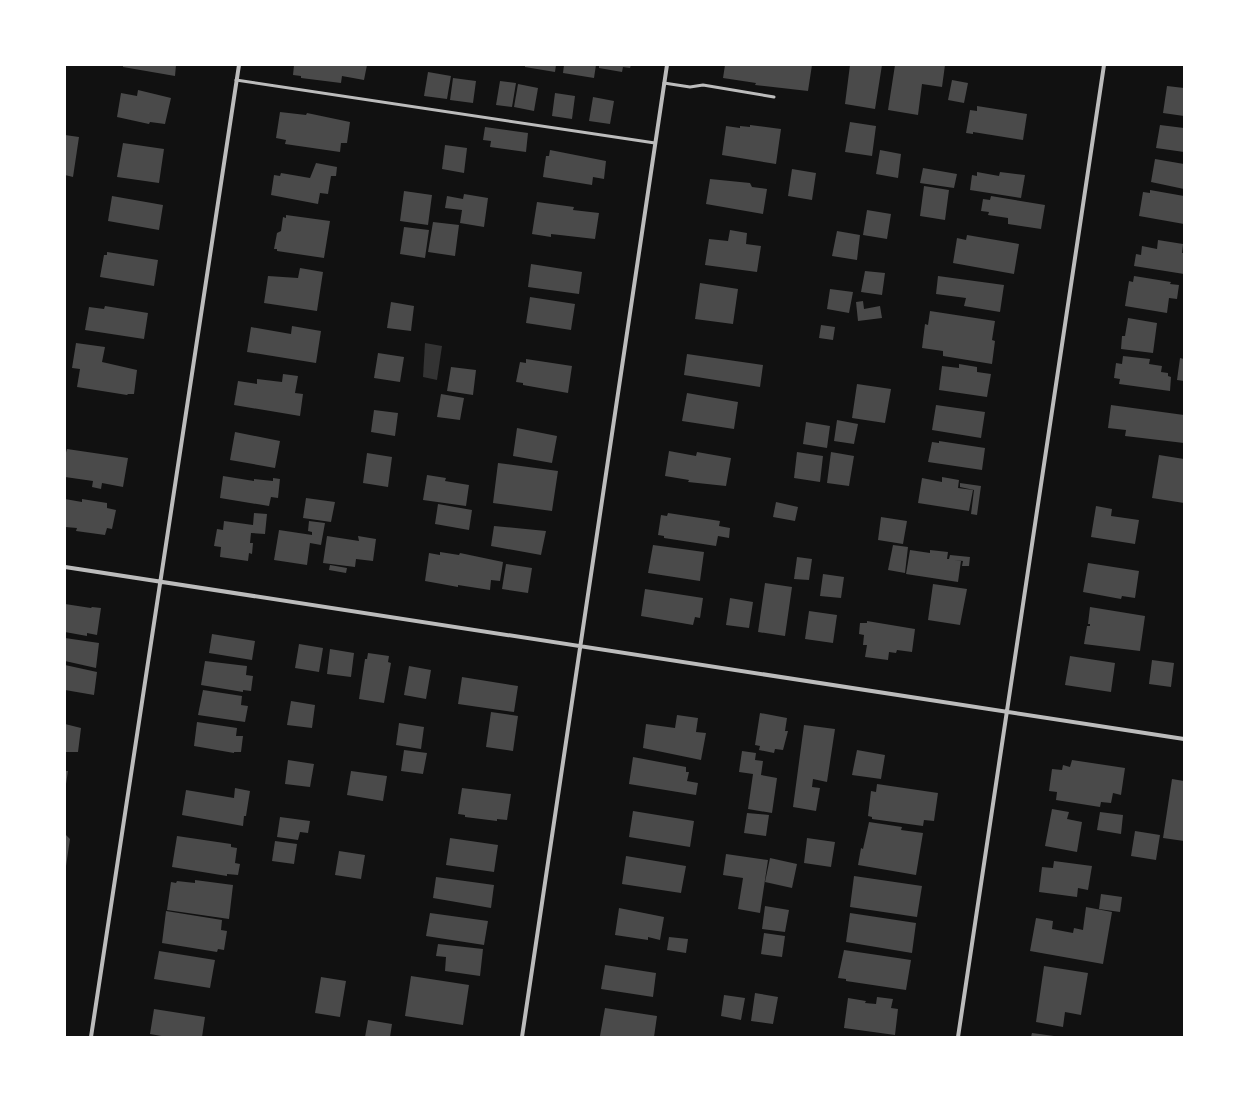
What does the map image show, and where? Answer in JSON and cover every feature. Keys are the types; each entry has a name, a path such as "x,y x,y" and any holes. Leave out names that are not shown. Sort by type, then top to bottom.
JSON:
{"street":[{"path":"91,1037 238,65"},
{"path":"522,1037 667,65"},
{"path":"958,1037 1104,65"},
{"path":"65,566 1184,739"}],"lane":[{"path":"236,80 655,144"},
{"path":"664,83 690,87 703,85 774,97"}],"shaded area":[{"path":"425,343 442,346 437,380 423,377"}],"building":[{"path":"123,65 176,65 175,76 123,67"},
{"path":"294,65 367,65 364,80 342,76 341,83 301,78 301,76 293,75"},
{"path":"525,65 556,65 555,72 525,67"},
{"path":"564,65 596,65 594,78 563,73"},
{"path":"599,65 631,65 630,68 623,67 622,72 599,68"},
{"path":"725,65 812,65 808,91 755,85 756,83 723,78"},
{"path":"850,65 882,65 875,109 845,104"},
{"path":"895,65 945,65 942,87 922,84 918,115 888,110"},
{"path":"428,72 451,76 447,99 424,96"},
{"path":"453,78 476,81 473,103 450,100"},
{"path":"952,80 968,83 964,103 948,100"},
{"path":"500,81 516,83 512,107 496,105"},
{"path":"518,84 538,88 534,111 514,107"},
{"path":"1167,86 1184,88 1184,116 1163,113"},
{"path":"138,90 171,98 165,124 150,122 149,124 117,117 121,93 137,96"},
{"path":"555,93 575,96 572,119 552,116"},
{"path":"593,97 614,101 610,124 589,121"},
{"path":"977,106 1027,114 1023,140 973,132 973,134 966,133 970,110 977,111"},
{"path":"280,112 306,115 307,113 350,122 347,143 341,143 340,152 285,144 286,140 276,138"},
{"path":"850,122 876,126 872,156 845,152"},
{"path":"750,125 781,129 776,164 722,155 726,126 740,128 740,126 750,127"},
{"path":"1160,125 1184,128 1184,152 1156,148"},
{"path":"485,127 528,133 526,152 490,147 491,141 483,140"},
{"path":"65,135 79,137 73,177 65,175"},
{"path":"123,143 164,149 159,183 117,177"},
{"path":"445,145 467,148 464,173 442,169"},
{"path":"550,150 606,161 604,179 593,177 592,185 543,177 546,156 549,156"},
{"path":"880,150 901,154 898,178 876,174"},
{"path":"1155,159 1184,164 1184,189 1151,182"},
{"path":"316,163 337,167 336,176 331,176 328,194 320,193 318,204 271,195 274,175 280,176 281,173 310,178"},
{"path":"923,168 957,174 954,188 920,183"},
{"path":"792,169 816,173 812,200 788,196"},
{"path":"977,172 999,176 1000,172 1025,175 1021,198 970,190 972,175 977,176"},
{"path":"710,179 750,183 752,187 767,189 763,214 706,204"},
{"path":"924,186 949,190 945,220 920,216"},
{"path":"1150,190 1184,196 1184,224 1139,216 1143,192 1150,193"},
{"path":"404,191 432,195 428,225 400,221"},
{"path":"464,194 488,198 484,227 460,223 462,210 445,208 447,196 463,199"},
{"path":"112,196 163,205 159,230 108,221"},
{"path":"991,196 1045,205 1041,229 1008,224 1008,218 988,215 989,212 981,211 983,199 990,200"},
{"path":"537,202 574,207 573,210 599,213 595,239 551,234 551,237 532,234"},
{"path":"867,210 891,214 887,239 863,235"},
{"path":"286,215 330,221 324,258 277,251 277,249 274,249 277,233 281,231 283,217 286,218"},
{"path":"433,222 459,225 455,256 428,252"},
{"path":"404,227 429,230 425,258 400,254"},
{"path":"730,230 747,233 746,244 761,246 757,272 705,265 709,239 728,241"},
{"path":"837,231 860,235 857,260 832,256"},
{"path":"967,235 1019,244 1014,274 953,263 957,238 966,240"},
{"path":"1158,240 1183,244 1182,253 1184,253 1184,274 1134,266 1136,254 1141,255 1142,246 1157,249"},
{"path":"107,252 158,260 154,286 100,277 104,255 107,255"},
{"path":"531,264 582,272 579,294 528,287"},
{"path":"300,268 323,272 317,311 264,303 268,276 298,278"},
{"path":"865,271 885,273 882,295 861,292"},
{"path":"938,276 1004,285 1000,312 964,306 966,298 936,294"},
{"path":"1134,276 1171,282 1170,284 1179,285 1177,299 1169,298 1167,313 1125,306 1129,281 1133,282"},
{"path":"700,283 738,289 733,324 695,319"},
{"path":"830,289 853,292 849,313 827,309"},
{"path":"530,297 575,304 571,330 526,323"},
{"path":"863,301 864,309 880,306 882,318 858,321 856,302"},
{"path":"391,302 414,306 411,331 387,328"},
{"path":"105,306 148,313 144,339 85,330 89,307 104,309"},
{"path":"930,311 995,321 992,340 995,341 992,364 943,356 943,351 922,348 925,324 928,325"},
{"path":"1128,318 1157,323 1153,353 1121,349 1122,336 1125,336"},
{"path":"821,325 835,327 833,340 819,338"},
{"path":"292,326 321,331 316,363 247,352 251,327 291,334"},
{"path":"76,343 105,347 102,362 137,370 134,394 127,395 77,387 80,369 72,368"},
{"path":"378,353 404,357 400,382 374,378"},
{"path":"687,354 763,365 760,387 684,375"},
{"path":"1123,356 1150,359 1149,364 1162,366 1161,372 1168,373 1168,376 1171,377 1170,391 1119,384 1120,379 1114,378 1116,363 1122,364"},
{"path":"1180,358 1184,359 1184,381 1177,380"},
{"path":"526,359 572,366 568,393 523,385 523,383 516,382 520,362 526,363"},
{"path":"959,364 977,367 977,372 991,374 987,397 939,390 942,366 959,368"},
{"path":"451,367 476,370 473,395 447,391"},
{"path":"283,374 298,376 295,393 303,394 300,416 234,405 238,381 257,384 257,379 282,382"},
{"path":"857,384 891,389 885,423 852,418"},
{"path":"687,393 738,402 734,429 682,421"},
{"path":"441,394 464,398 460,420 437,417"},
{"path":"936,405 985,412 981,438 932,430"},
{"path":"1111,405 1184,415 1184,443 1125,436 1126,430 1108,428"},
{"path":"374,410 398,413 395,436 371,432"},
{"path":"837,420 858,424 854,444 834,441"},
{"path":"806,422 830,426 827,448 803,444"},
{"path":"517,428 557,436 552,463 513,456"},
{"path":"235,432 280,441 275,468 230,460"},
{"path":"939,441 985,448 982,470 928,462 932,442 939,443"},
{"path":"67,449 128,458 123,487 102,483 101,489 92,487 93,481 65,477 65,456"},
{"path":"669,451 696,456 697,452 731,458 726,486 688,482 689,480 665,476"},
{"path":"797,452 823,456 820,482 794,478"},
{"path":"831,452 854,456 849,486 827,483"},
{"path":"367,453 392,457 388,487 363,483"},
{"path":"1159,455 1184,459 1184,503 1152,498"},
{"path":"498,463 558,471 552,511 493,503"},
{"path":"427,475 446,478 445,481 469,485 466,506 423,500"},
{"path":"223,476 254,481 254,479 273,481 273,478 280,479 278,498 271,497 269,506 220,498"},
{"path":"942,477 959,480 958,488 973,490 969,511 918,503 922,478 942,482"},
{"path":"960,483 981,486 977,515 971,514 974,490 960,487"},
{"path":"306,498 335,502 331,522 303,518"},
{"path":"65,499 82,502 82,499 107,503 107,508 116,510 112,529 107,528 105,535 76,531 77,528 65,527"},
{"path":"776,502 798,507 795,521 773,517"},
{"path":"438,504 472,510 469,530 435,524"},
{"path":"1096,506 1112,509 1111,516 1139,520 1135,544 1091,537"},
{"path":"254,513 267,514 265,534 251,533 250,543 253,543 252,554 249,553 248,561 220,557 221,547 214,546 217,529 223,530 224,521 253,525"},
{"path":"668,513 720,521 719,526 730,528 729,538 718,536 716,546 664,538 664,536 658,535 661,515 667,516"},
{"path":"881,517 907,521 903,544 878,540"},
{"path":"309,521 325,523 321,545 310,543 307,565 274,560 279,530 312,535 312,532 308,531"},
{"path":"494,526 546,531 541,555 491,546"},
{"path":"327,536 359,541 358,536 376,539 373,561 356,559 355,567 323,563"},
{"path":"653,545 704,552 700,581 648,573"},
{"path":"893,545 908,547 905,573 888,570"},
{"path":"910,550 930,553 930,550 948,552 947,559 949,559 950,555 970,557 969,566 962,566 963,561 954,560 961,561 958,582 906,574"},
{"path":"440,552 459,555 460,553 503,562 500,581 491,580 490,590 458,585 458,587 425,581 429,553 440,555"},
{"path":"797,557 812,559 809,580 794,579"},
{"path":"1088,563 1139,571 1135,598 1122,596 1121,599 1083,592"},
{"path":"506,564 532,568 528,593 502,589"},
{"path":"330,565 347,568 346,573 329,570"},
{"path":"823,574 844,577 841,598 820,596"},
{"path":"765,583 792,587 785,636 758,632"},
{"path":"933,584 967,589 960,625 928,620"},
{"path":"645,589 703,598 700,618 695,617 693,625 641,616"},
{"path":"730,598 753,602 749,628 726,625"},
{"path":"65,604 101,608 97,635 87,633 87,636 65,632"},
{"path":"1090,607 1145,616 1140,651 1084,644 1087,626 1090,626 1090,624 1088,624"},
{"path":"809,611 837,615 833,643 805,639"},
{"path":"867,621 915,629 912,652 897,650 896,653 889,652 888,660 865,657 867,645 863,645 864,635 859,634 860,623 867,623"},
{"path":"212,634 255,641 252,660 209,653"},
{"path":"65,638 99,643 96,668 65,661"},
{"path":"299,644 323,648 319,672 295,668"},
{"path":"330,649 354,653 351,677 327,674"},
{"path":"368,653 389,656 388,662 391,663 384,703 359,699 365,659 367,659"},
{"path":"1070,656 1115,663 1111,692 1065,685"},
{"path":"1152,660 1174,663 1171,687 1149,684"},
{"path":"205,661 247,666 246,675 253,676 251,691 243,690 243,692 201,685"},
{"path":"65,665 97,672 94,695 65,690"},
{"path":"409,666 431,670 426,699 404,695"},
{"path":"462,677 518,686 514,712 458,704"},
{"path":"203,690 242,696 241,705 248,706 245,722 198,715"},
{"path":"291,701 315,705 312,728 287,725"},
{"path":"491,712 518,716 513,751 486,747"},
{"path":"760,713 787,718 785,731 788,731 783,750 775,749 774,753 759,750 760,746 755,745"},
{"path":"677,715 698,718 696,732 706,733 701,760 643,748 646,724 675,728"},
{"path":"197,722 237,728 236,736 243,736 241,752 234,753 194,746"},
{"path":"399,723 424,727 421,749 396,745"},
{"path":"65,724 81,728 78,752 65,752"},
{"path":"804,725 835,729 827,782 813,779 812,787 820,788 816,811 793,807"},
{"path":"404,750 427,753 423,774 401,771"},
{"path":"857,750 885,755 881,779 852,775"},
{"path":"742,751 756,753 755,760 763,761 761,775 777,778 772,813 748,809 753,774 739,772"},
{"path":"633,757 686,767 686,772 689,772 687,781 698,783 696,795 629,784"},
{"path":"288,760 314,764 310,787 285,784"},
{"path":"1072,760 1125,768 1121,795 1113,793 1111,803 1101,802 1100,807 1056,800 1057,792 1049,791 1052,769 1062,770 1063,765 1070,767"},
{"path":"65,771 68,771 66,784 65,784"},
{"path":"351,771 387,776 383,801 347,795"},
{"path":"1172,779 1184,781 1184,841 1163,838"},
{"path":"877,784 938,793 934,821 924,820 923,826 872,819 872,817 868,816 871,791 876,792"},
{"path":"235,788 250,791 243,826 182,815 186,790 234,798"},
{"path":"462,788 511,794 507,820 497,819 497,821 465,817 465,815 458,814"},
{"path":"1052,809 1069,812 1067,819 1082,822 1077,852 1045,846"},
{"path":"633,811 694,821 690,847 629,837"},
{"path":"1100,812 1123,815 1121,834 1097,830"},
{"path":"747,813 769,815 766,836 744,833"},
{"path":"280,817 310,821 308,833 300,832 298,840 277,837"},
{"path":"869,822 902,827 901,830 923,833 916,875 858,865 861,848 863,849"},
{"path":"1135,831 1160,835 1156,860 1131,856"},
{"path":"65,834 70,839 66,866 65,866"},
{"path":"177,836 231,844 231,847 237,848 235,863 240,864 238,875 227,874 227,876 172,867"},
{"path":"450,838 498,845 494,872 446,865"},
{"path":"807,838 835,842 831,867 804,863"},
{"path":"275,841 297,844 294,864 272,861"},
{"path":"339,851 365,855 361,879 335,875"},
{"path":"726,854 768,860 760,913 738,909 743,878 723,875"},
{"path":"626,856 686,866 681,893 622,884"},
{"path":"770,858 797,864 792,888 765,882"},
{"path":"1054,861 1092,866 1088,890 1078,888 1077,897 1039,892 1042,867 1053,868"},
{"path":"854,876 922,886 917,917 850,907"},
{"path":"436,877 494,885 491,908 433,898"},
{"path":"195,880 233,885 229,919 167,910 171,882 176,883 177,881 195,883"},
{"path":"1101,894 1122,897 1120,912 1099,909"},
{"path":"765,906 789,910 785,932 762,929"},
{"path":"1086,907 1112,912 1103,964 1030,951 1036,918 1053,921 1052,929 1073,933 1074,928 1083,930"},
{"path":"619,908 664,917 660,940 648,937 648,940 615,935"},
{"path":"166,911 222,920 221,930 227,931 224,950 218,949 217,952 162,943"},
{"path":"430,913 488,921 484,945 426,936"},
{"path":"850,913 916,923 912,953 846,942"},
{"path":"764,933 785,936 782,957 761,954"},
{"path":"669,937 688,939 686,953 667,950"},
{"path":"438,944 483,949 480,976 445,971 446,957 436,956"},
{"path":"844,950 911,960 906,990 846,981 846,979 838,978"},
{"path":"159,951 215,960 210,988 154,979"},
{"path":"605,965 656,973 653,997 601,989"},
{"path":"1044,966 1088,973 1081,1015 1065,1012 1063,1027 1036,1022"},
{"path":"411,976 469,985 463,1025 405,1016"},
{"path":"321,977 346,981 340,1017 315,1013"},
{"path":"755,993 778,997 773,1024 751,1021"},
{"path":"724,995 745,998 741,1020 721,1016"},
{"path":"877,997 893,999 891,1008 898,1009 895,1035 844,1028 848,998 866,1001 865,1003 876,1004"},
{"path":"605,1008 657,1016 654,1037 600,1036"},
{"path":"154,1009 205,1017 202,1037 167,1037 150,1034"},
{"path":"368,1020 392,1024 390,1037 365,1037"},
{"path":"1032,1033 1054,1036 1054,1037 1031,1037"}]}
